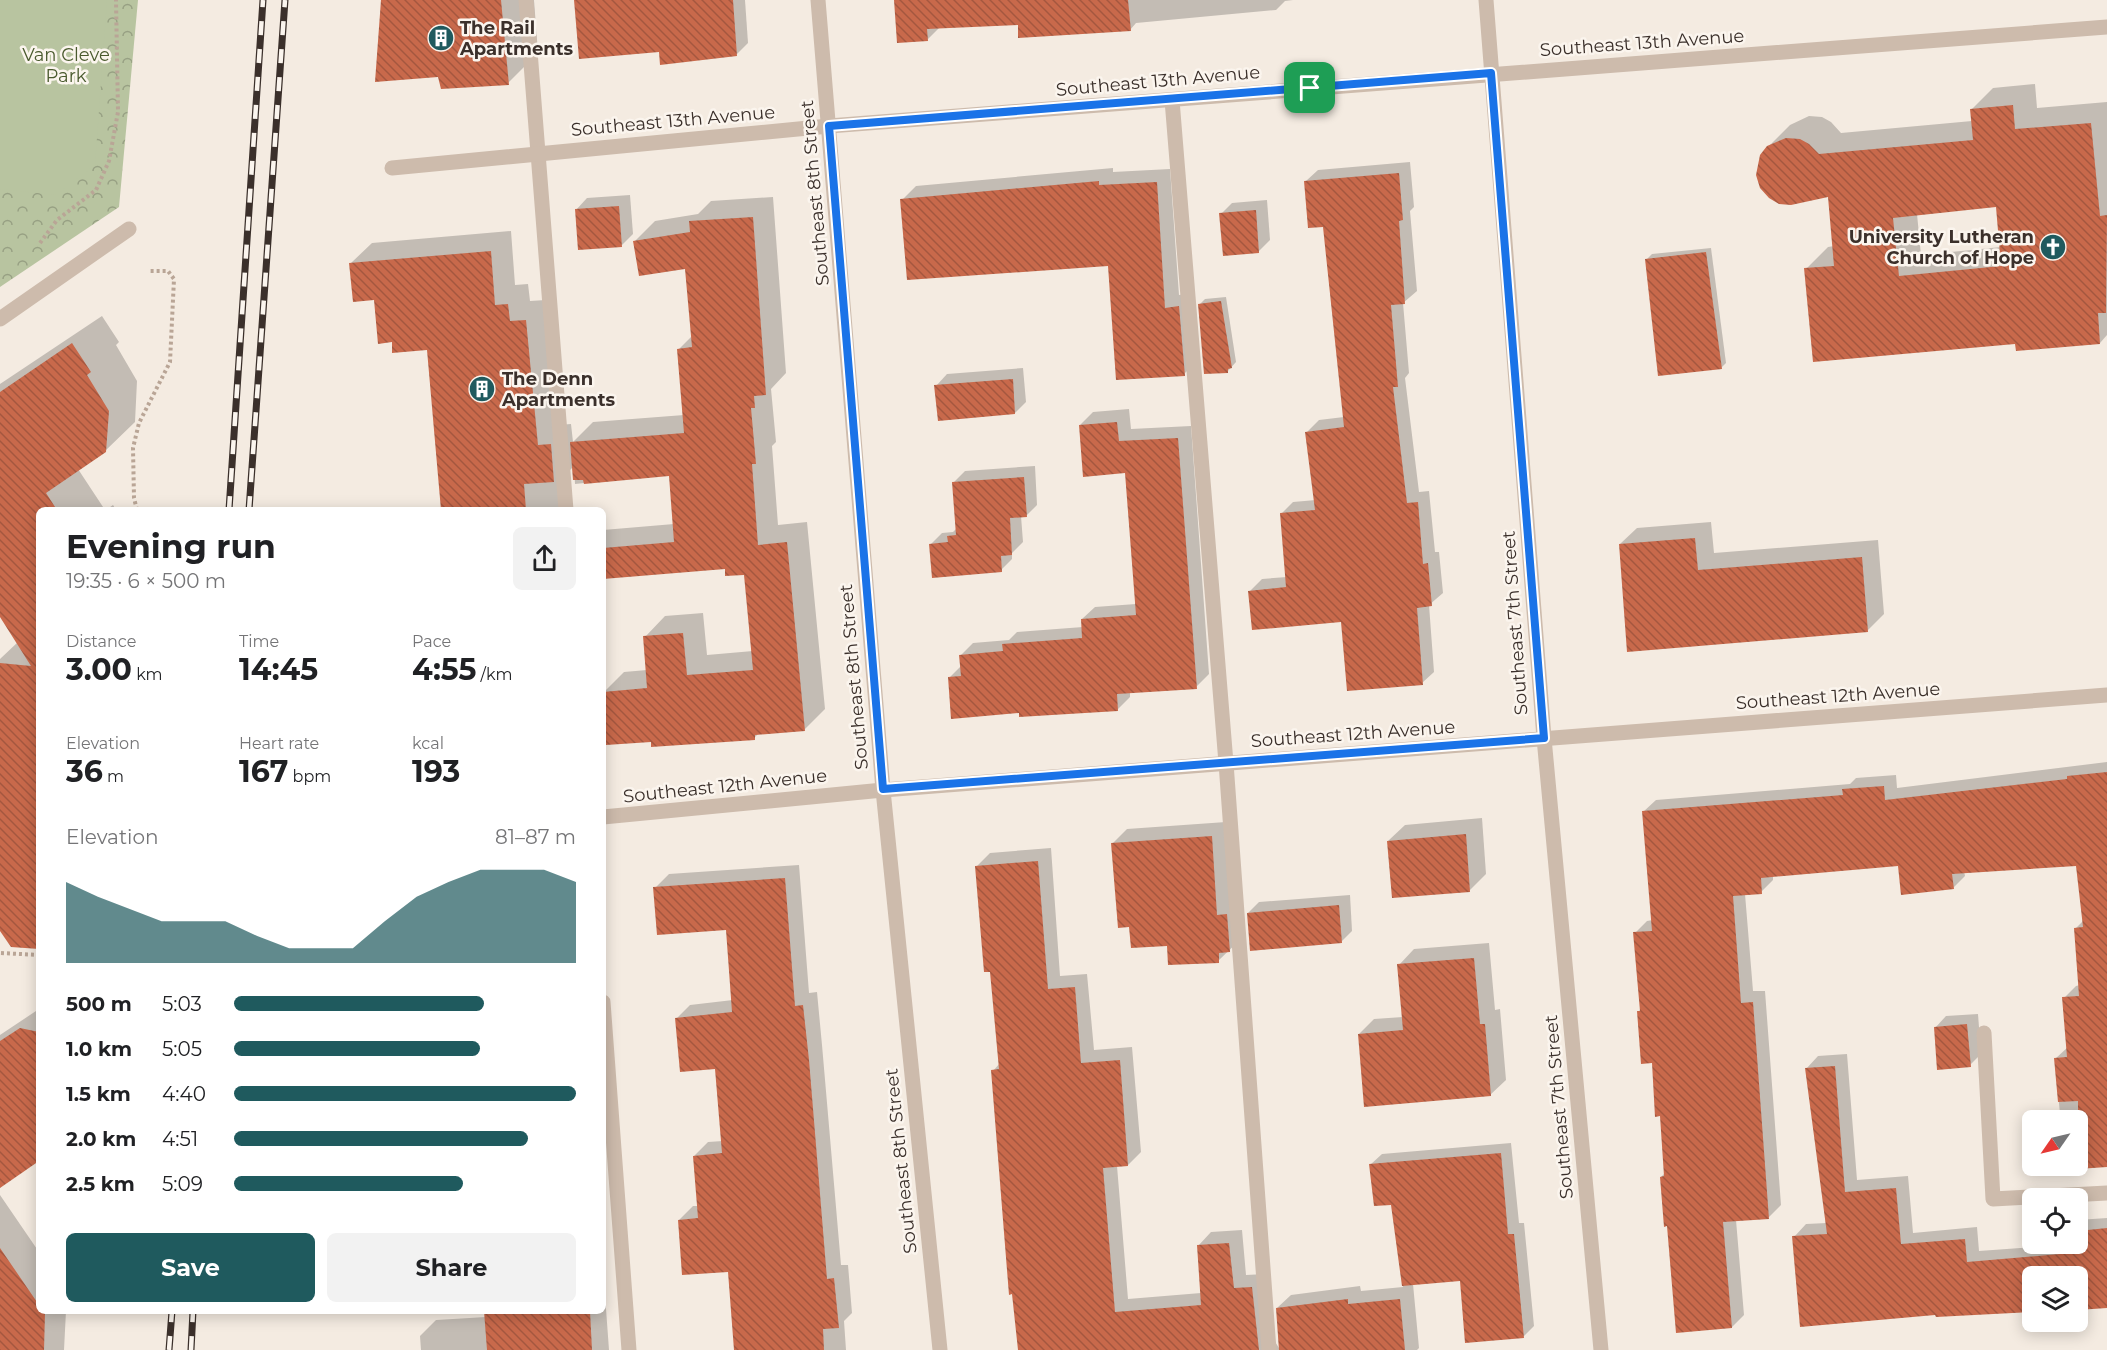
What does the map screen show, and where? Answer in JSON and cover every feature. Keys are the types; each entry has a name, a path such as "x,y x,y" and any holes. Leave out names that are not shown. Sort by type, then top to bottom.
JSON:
{"street":[{"path":"526,0 566,507"},
{"name":"Southeast 8th Street","path":"818,0 883,789 939,1350"},
{"name":"Southeast 7th Street","path":"1486,0 1544,738 1601,1350"},
{"name":"Southeast 13th Avenue","path":"392,168 538,152 829,126 2107,27"},
{"path":"1172,100 1226,763 1269,1350"},
{"path":"0,319 129,229"},
{"name":"Southeast 12th Avenue","path":"606,817 883,789 2107,694"},
{"path":"1984,1033 1994,1199 2107,1193"},
{"path":"606,1080 609,1158 629,1350"}],"path":[{"path":"40,243 57,220 96,190 109,161 118,112 116,0"},
{"path":"136,507 133,448 139,423 170,362 174,279 168,271 149,271"},
{"path":"1,953 36,955"}],"green space":[{"name":"Van Cleve Park","path":"0,0 138,0 119,207 0,287"},
{"path":"0,0 107,0 95,165 56,195 0,189"}],"building":[{"name":"The Rail Apartments","path":"381,0 501,0 509,85 441,89 438,77 375,82"},
{"path":"574,0 733,0 737,56 660,65 659,52 579,59"},
{"path":"894,0 1128,0 1131,31 1018,38 1018,25 927,29 928,41 897,43"},
{"name":"University Lutheran Church of Hope","path":"2013,105 2015,129 2091,123 2100,216 2107,215 2106,313 2098,313 2100,344 2016,351 2015,344 1813,362 1804,268 1834,266 1828,197 1791,205 1779,204 1769,198 1760,188 1756,175 1760,155 1767,146 1786,138 1800,139 1819,154 1973,140 1970,109","holes":["1996,207 2001,266 1899,276 1893,218"]},
{"path":"1399,173 1403,220 1399,221 1405,304 1391,305 1398,387 1393,387 1407,503 1418,502 1423,564 1428,563 1432,606 1417,608 1423,685 1347,691 1341,622 1252,630 1248,591 1286,587 1280,513 1315,510 1305,432 1344,427 1323,227 1308,228 1304,181"},
{"path":"1099,181 1099,185 1157,182 1165,308 1179,306 1185,376 1116,380 1108,266 907,280 900,199"},
{"path":"619,206 622,247 578,250 575,209"},
{"path":"1256,210 1259,253 1223,256 1219,213"},
{"path":"753,217 766,395 754,396 755,408 751,408 756,464 752,464 758,545 787,542 805,731 755,735 755,740 651,747 651,742 606,745 606,692 647,688 643,636 683,633 687,675 753,670 744,575 725,576 725,569 606,579 606,548 674,542 669,476 584,484 583,480 573,480 570,442 684,433 677,349 692,347 685,269 639,276 633,241 690,232 689,221"},
{"name":"The Denn Apartments","path":"491,251 495,305 508,304 510,321 526,320 538,445 551,444 554,482 524,484 526,507 441,507 427,350 392,353 392,342 378,344 374,300 353,302 349,263"},
{"path":"1706,252 1722,369 1658,376 1645,259"},
{"path":"1221,301 1232,368 1228,369 1228,373 1204,374 1198,304"},
{"path":"72,343 91,372 87,375 109,411 106,452 46,493 55,507 36,507 36,949 11,947 0,931 0,663 31,666 0,617 0,392"},
{"path":"1013,379 1015,414 938,421 934,385"},
{"path":"1117,422 1119,441 1178,438 1197,689 1117,694 1118,711 1019,717 1019,713 951,719 948,677 961,676 959,655 1003,651 1002,644 1082,638 1081,619 1136,615 1125,473 1083,477 1079,425"},
{"path":"1024,477 1027,517 1010,518 1012,555 1001,556 1002,572 932,578 929,544 948,542 947,536 956,535 952,482"},
{"path":"1695,538 1698,570 1862,557 1868,632 1627,652 1619,544"},
{"path":"2107,772 2107,1167 2088,1168 2088,1110 2078,1110 2078,1101 2058,1102 2054,1058 2067,1057 2062,997 2079,996 2074,928 2083,927 2076,866 1952,874 1954,889 1901,895 1898,866 1761,878 1762,894 1733,896 1741,1003 1753,1002 1769,1219 1723,1222 1732,1328 1676,1333 1667,1226 1664,1227 1660,1177 1664,1176 1660,1116 1655,1117 1652,1063 1641,1064 1637,1011 1640,1011 1633,932 1652,931 1642,811 1843,795 1842,789 1884,786 1885,800 2067,779 2067,776"},
{"path":"1466,834 1470,892 1392,898 1387,841"},
{"path":"1212,836 1217,915 1227,914 1230,952 1219,953 1219,963 1168,965 1167,946 1131,948 1129,927 1118,928 1111,843"},
{"path":"1038,861 1048,989 1075,987 1081,1063 1120,1060 1128,1166 1103,1168 1115,1312 1201,1305 1197,1245 1229,1243 1234,1288 1252,1287 1259,1350 1018,1350 1012,1294 1009,1295 991,1070 999,1069 990,972 984,972 975,866"},
{"path":"785,878 795,1006 803,1005 809,1060 827,1279 834,1278 839,1328 823,1329 824,1350 734,1350 728,1272 682,1275 678,1220 698,1218 693,1156 722,1153 715,1069 680,1072 675,1018 732,1012 726,930 657,935 653,887"},
{"path":"1339,905 1342,943 1250,951 1247,913"},
{"path":"1474,958 1480,1024 1485,1024 1491,1096 1364,1107 1358,1034 1403,1030 1397,964"},
{"path":"1967,1024 1971,1067 1937,1070 1934,1027"},
{"path":"20,1028 36,1031 36,1163 0,1188 0,1041"},
{"path":"1835,1066 1845,1192 1896,1188 1901,1244 1965,1239 1967,1262 2060,1254 2088,1254 2088,1230 2107,1228 2107,1308 2088,1309 2088,1266 2022,1266 2022,1313 1936,1317 1935,1315 1800,1327 1792,1236 1827,1234 1805,1068"},
{"path":"1501,1153 1508,1234 1514,1234 1524,1338 1465,1343 1460,1281 1402,1286 1391,1205 1374,1206 1369,1164"},
{"path":"0,1248 36,1301 36,1314 45,1314 44,1350 0,1350"},
{"path":"1348,1299 1348,1304 1400,1299 1405,1350 1279,1350 1276,1308"},
{"path":"484,1314 590,1314 592,1350 487,1350"}],"railway":[{"path":"229,507 263,0"},
{"path":"249,507 285,0"},
{"path":"169,1350 172,1314"},
{"path":"191,1350 193,1314"}],"place":[{"name":"The Rail Apartments","path":"441,38"},
{"name":"University Lutheran Church of Hope","path":"2053,247"},
{"name":"The Denn Apartments","path":"482,389"}],"route":[{"path":"1491,73 1544,738 883,789 829,126 1310,88 1491,73"}]}
